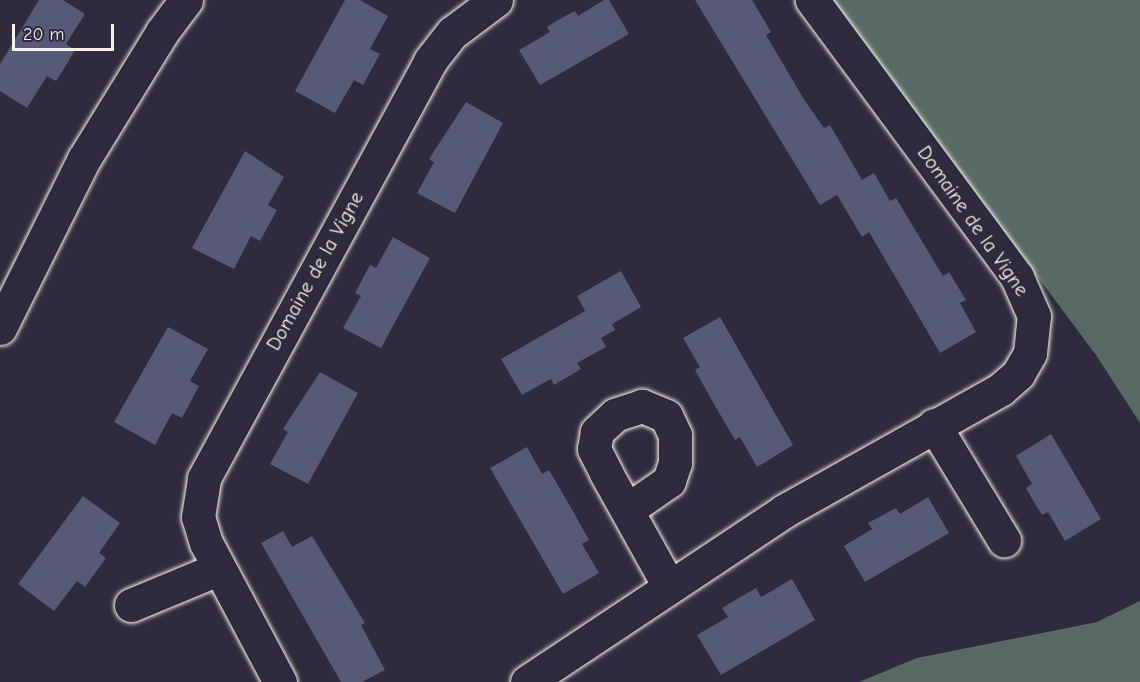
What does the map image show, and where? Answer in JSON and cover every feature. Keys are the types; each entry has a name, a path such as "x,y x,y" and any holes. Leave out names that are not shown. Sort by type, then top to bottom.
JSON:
{"street":[{"path":"0,328 12,272 162,32 186,0"},
{"name":"Domaine de la Vigne","path":"280,682 218,569 198,517 199,495 221,442 430,61 452,33 496,0"},
{"name":"Domaine de la Vigne","path":"527,682 669,586 849,472 1001,388 1018,374 1035,335 1030,300 1017,277 812,0"},
{"path":"934,425 1004,540"},
{"path":"627,510 669,586"},
{"path":"131,606 218,569"}],"green space":[{"path":"831,0 1140,0 1140,423 1096,355"},
{"path":"1140,601 1140,682 859,682 917,658 1097,622"}],"building":[{"path":"39,0 63,0 85,14 66,44 75,50 65,67 56,81 47,76 27,108 0,91 0,64"},
{"path":"345,0 360,0 388,16 370,49 380,54 363,85 354,80 335,113 295,91"},
{"path":"604,0 609,0 629,34 540,85 519,50 550,32 547,27 560,19 575,11 578,16"},
{"path":"695,0 752,0 771,32 766,35 805,101 824,128 830,125 862,180 874,173 890,201 896,198 943,276 949,272 966,300 960,303 976,332 940,353 869,232 862,237 837,195 820,205"},
{"path":"466,102 503,123 455,213 417,193 434,162 429,159"},
{"path":"245,151 284,177 268,205 277,210 260,241 251,236 234,269 192,248"},
{"path":"393,237 430,258 381,348 343,328 361,296 355,293 370,265 376,268"},
{"path":"621,271 641,307 612,324 615,330 601,338 606,347 577,363 581,369 554,385 551,379 522,395 501,359 585,311 577,296"},
{"path":"720,317 793,445 757,467 740,437 735,440 714,404 695,370 700,367 683,338"},
{"path":"168,327 208,349 190,381 199,386 182,418 172,413 155,445 114,422"},
{"path":"320,372 358,393 308,484 270,464 288,432 283,429"},
{"path":"1051,434 1101,519 1065,541 1048,512 1042,515 1034,502 1026,488 1032,484 1016,456"},
{"path":"527,447 542,474 549,470 574,513 589,540 582,544 599,573 563,594 490,468"},
{"path":"83,496 120,523 99,553 106,558 85,587 77,581 54,611 18,584"},
{"path":"928,497 949,533 865,582 844,546 872,529 868,523 896,508 900,514"},
{"path":"283,531 292,547 312,536 365,623 361,625 385,670 362,682 341,682 261,543"},
{"path":"792,579 815,620 721,675 697,635 728,617 722,608 756,588 761,597"}]}
